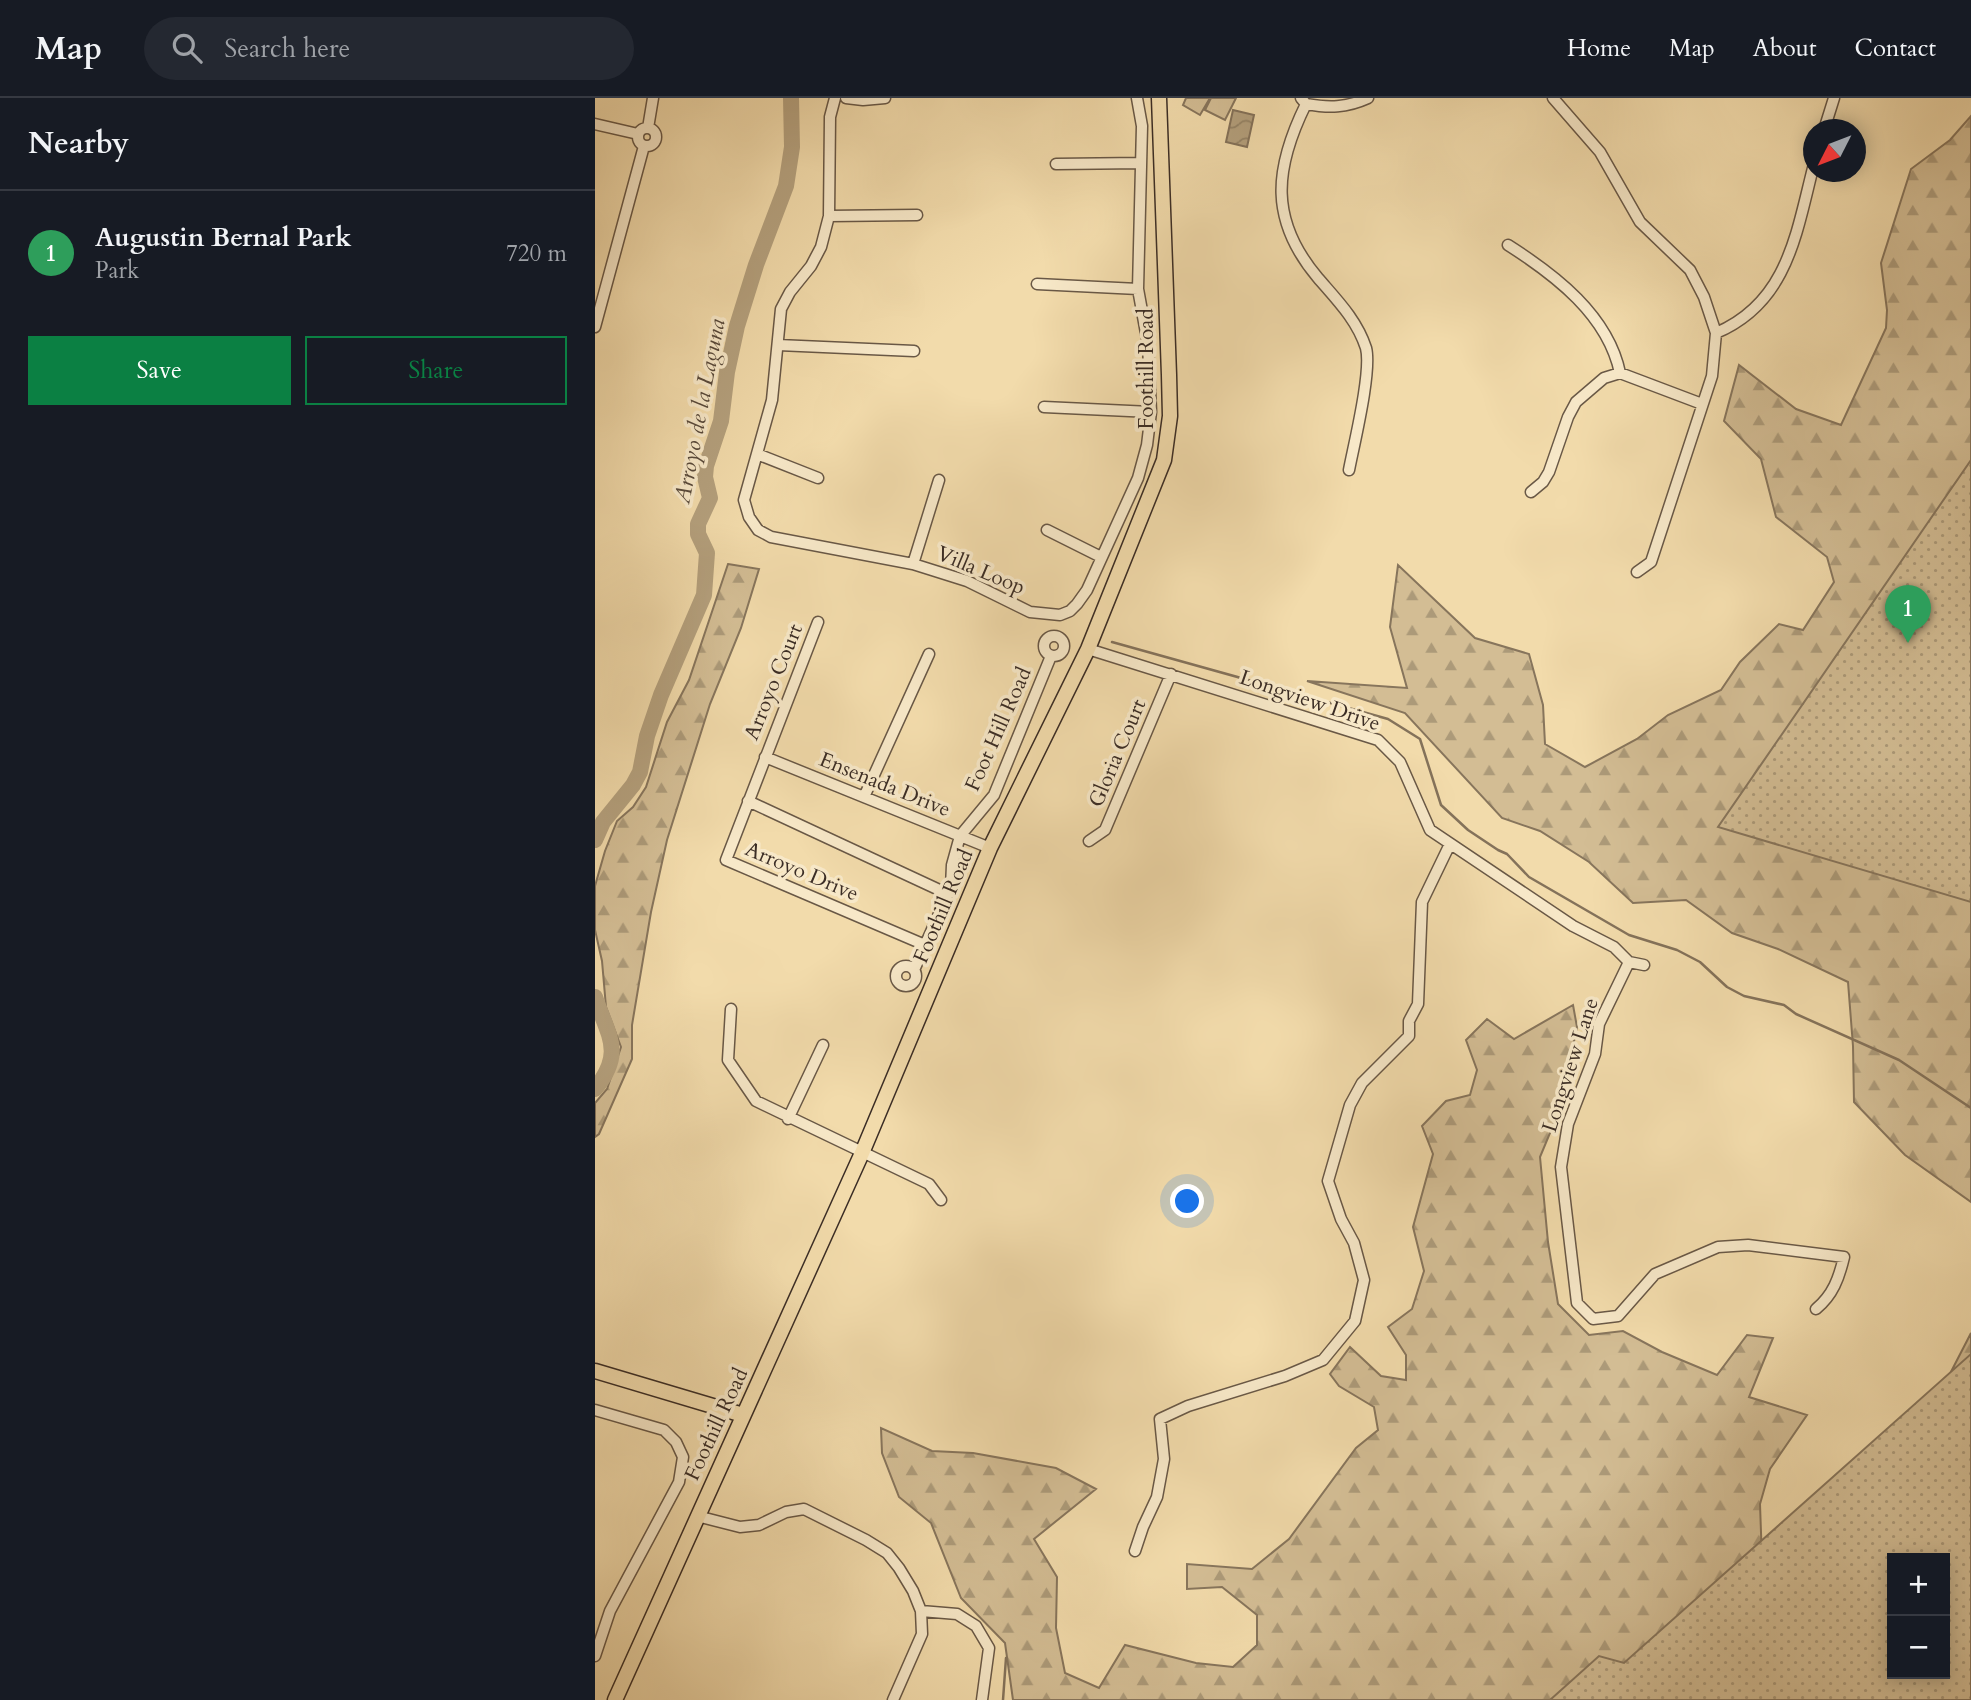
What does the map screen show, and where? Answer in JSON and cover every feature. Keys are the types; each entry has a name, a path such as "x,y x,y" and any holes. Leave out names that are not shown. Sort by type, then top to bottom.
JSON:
{"main road":[{"name":"Foothill Road","path":"615,1700 862,1153 991,848 1088,649 1164,460 1170,416 1159,98"},
{"path":"595,1371 743,1415"}],"street":[{"path":"644,146 639,142 653,98"},
{"name":"Villa Loop","path":"835,98 830,117 829,216 821,247 781,309 772,400 744,500 749,517 758,530 771,537 913,564 967,581 1030,612 1060,615 1070,611 1087,590 1138,478 1147,445 1151,412 1148,344 1138,289 1142,126 1137,98"},
{"path":"846,98 885,98"},
{"path":"1349,470 1367,373 1367,351 1352,319 1298,252 1284,210 1282,166 1303,101 1332,108 1353,105 1368,98"},
{"path":"1553,98 1565,103 1606,160 1640,222 1690,270 1704,297 1716,333 1712,376 1651,562 1637,572"},
{"path":"1827,119 1834,98"},
{"path":"595,124 655,132 656,139 652,144 644,146"},
{"path":"595,327 644,146"},
{"path":"1056,164 1141,163"},
{"path":"1716,333 1736,324 1763,300 1786,267 1810,182"},
{"path":"829,216 917,215"},
{"path":"1508,246 1534,261 1591,315 1610,340 1620,373"},
{"path":"1037,284 1138,289"},
{"path":"778,345 914,351"},
{"path":"1531,492 1543,482 1549,472 1576,402 1604,378 1620,373 1702,404"},
{"path":"1044,407 1151,412"},
{"path":"757,454 818,478"},
{"path":"913,564 939,480"},
{"path":"1047,530 1101,557"},
{"name":"Arroyo Court","path":"765,757 818,622"},
{"name":"Longview Drive","path":"1088,649 1378,740 1400,762 1430,830 1573,926 1614,947 1629,962 1644,965"},
{"path":"864,797 929,654"},
{"name":"Foot Hill Road","path":"914,970 948,894 960,836 994,795 1051,656"},
{"name":"Gloria Court","path":"1089,841 1105,830 1171,674"},
{"name":"Ensenada Drive","path":"765,757 991,848"},
{"name":"Arroyo Drive","path":"765,757 726,860 925,945"},
{"path":"748,802 948,894"},
{"path":"1135,1551 1157,1497 1164,1459 1160,1419 1188,1406 1285,1376 1323,1360 1355,1321 1364,1280 1354,1243 1341,1219 1328,1181 1350,1105 1362,1083 1409,1036 1409,1021 1418,1004 1422,902 1450,844"},
{"name":"Longview Lane","path":"1629,962 1599,1024 1595,1054 1568,1124 1561,1167 1577,1303 1593,1319 1618,1316 1655,1274 1718,1247 1748,1245 1844,1257 1833,1290 1816,1309"},
{"path":"731,1009 728,1060 756,1101 788,1119 929,1184 941,1200"},
{"path":"788,1119 823,1045"},
{"path":"595,1410 664,1430 676,1442 683,1457 678,1482 610,1611 595,1656"},
{"path":"697,1516 740,1527 759,1525 786,1511 804,1509 887,1553 913,1591 921,1611 922,1634 893,1700"},
{"path":"921,1611 957,1614 976,1626 989,1648 982,1700"}],"green space":[{"path":"1186,98 1210,98 1200,115 1183,105"},
{"path":"1211,98 1236,98 1225,120 1205,110"},
{"path":"1971,116 1971,1202 1905,1155 1854,1102 1848,982 1778,949 1732,933 1686,900 1633,903 1589,862 1540,831 1502,818 1405,713 1307,681 1407,688 1390,627 1398,565 1475,638 1529,654 1543,705 1545,744 1585,767 1637,739 1668,715 1721,690 1740,662 1779,624 1803,630 1834,582 1827,557 1776,517 1761,459 1724,421 1739,365 1796,409 1841,425 1886,328 1887,310 1881,263 1911,169 1950,140"},
{"path":"1971,460 1971,902 1718,827"},
{"path":"728,564 759,569 741,628 710,704 667,840 651,912 632,1025 632,1059 599,1134 595,1137 595,1103 607,1089 621,1047 606,1007 602,961 595,930 595,886 617,821 633,807 646,787 667,722 689,680"},
{"path":"1573,1005 1577,1027 1560,1109 1540,1157 1548,1242 1558,1304 1589,1335 1623,1331 1662,1352 1717,1375 1747,1335 1773,1338 1749,1397 1807,1415 1770,1469 1760,1504 1762,1561 1923,1426 1971,1333 1971,1700 1013,1700 1005,1643 961,1598 931,1523 899,1497 882,1453 881,1428 932,1451 973,1453 1056,1468 1096,1489 1034,1539 1057,1577 1056,1628 1065,1673 1099,1688 1125,1645 1196,1663 1233,1667 1257,1645 1257,1615 1222,1587 1187,1589 1187,1564 1252,1569 1289,1539 1356,1448 1378,1430 1374,1407 1339,1386 1330,1374 1350,1347 1381,1376 1406,1380 1406,1355 1388,1327 1412,1309 1424,1271 1413,1227 1433,1154 1422,1126 1446,1101 1470,1095 1477,1070 1466,1040 1487,1019 1514,1039"},
{"path":"1971,1354 1971,1700 1550,1700 1599,1656 1624,1663"}],"water":[{"path":"1233,110 1254,115 1247,147 1226,142"}],"waterway":[{"name":"Arroyo de la Laguna","path":"595,840 603,822 633,785 640,772 647,736 661,695 704,595 707,553 698,534 698,524 710,498 705,477 706,466 721,421 727,372 737,326 756,265 786,186 792,147 791,98"},
{"path":"1112,642 1388,719 1420,739 1441,805 1468,830 1507,854 1529,877 1629,935 1677,950 1700,962 1727,987 1744,996 1784,1005 1796,1014 1899,1060 1971,1108"},
{"name":"Arroyo de la Laguna","path":"595,997 609,1033 612,1054 604,1076 595,1089"},
{"path":"1003,1700 1006,1658"}],"place":[{"name":"Augustin Bernal Park","path":"1908,643"}]}
